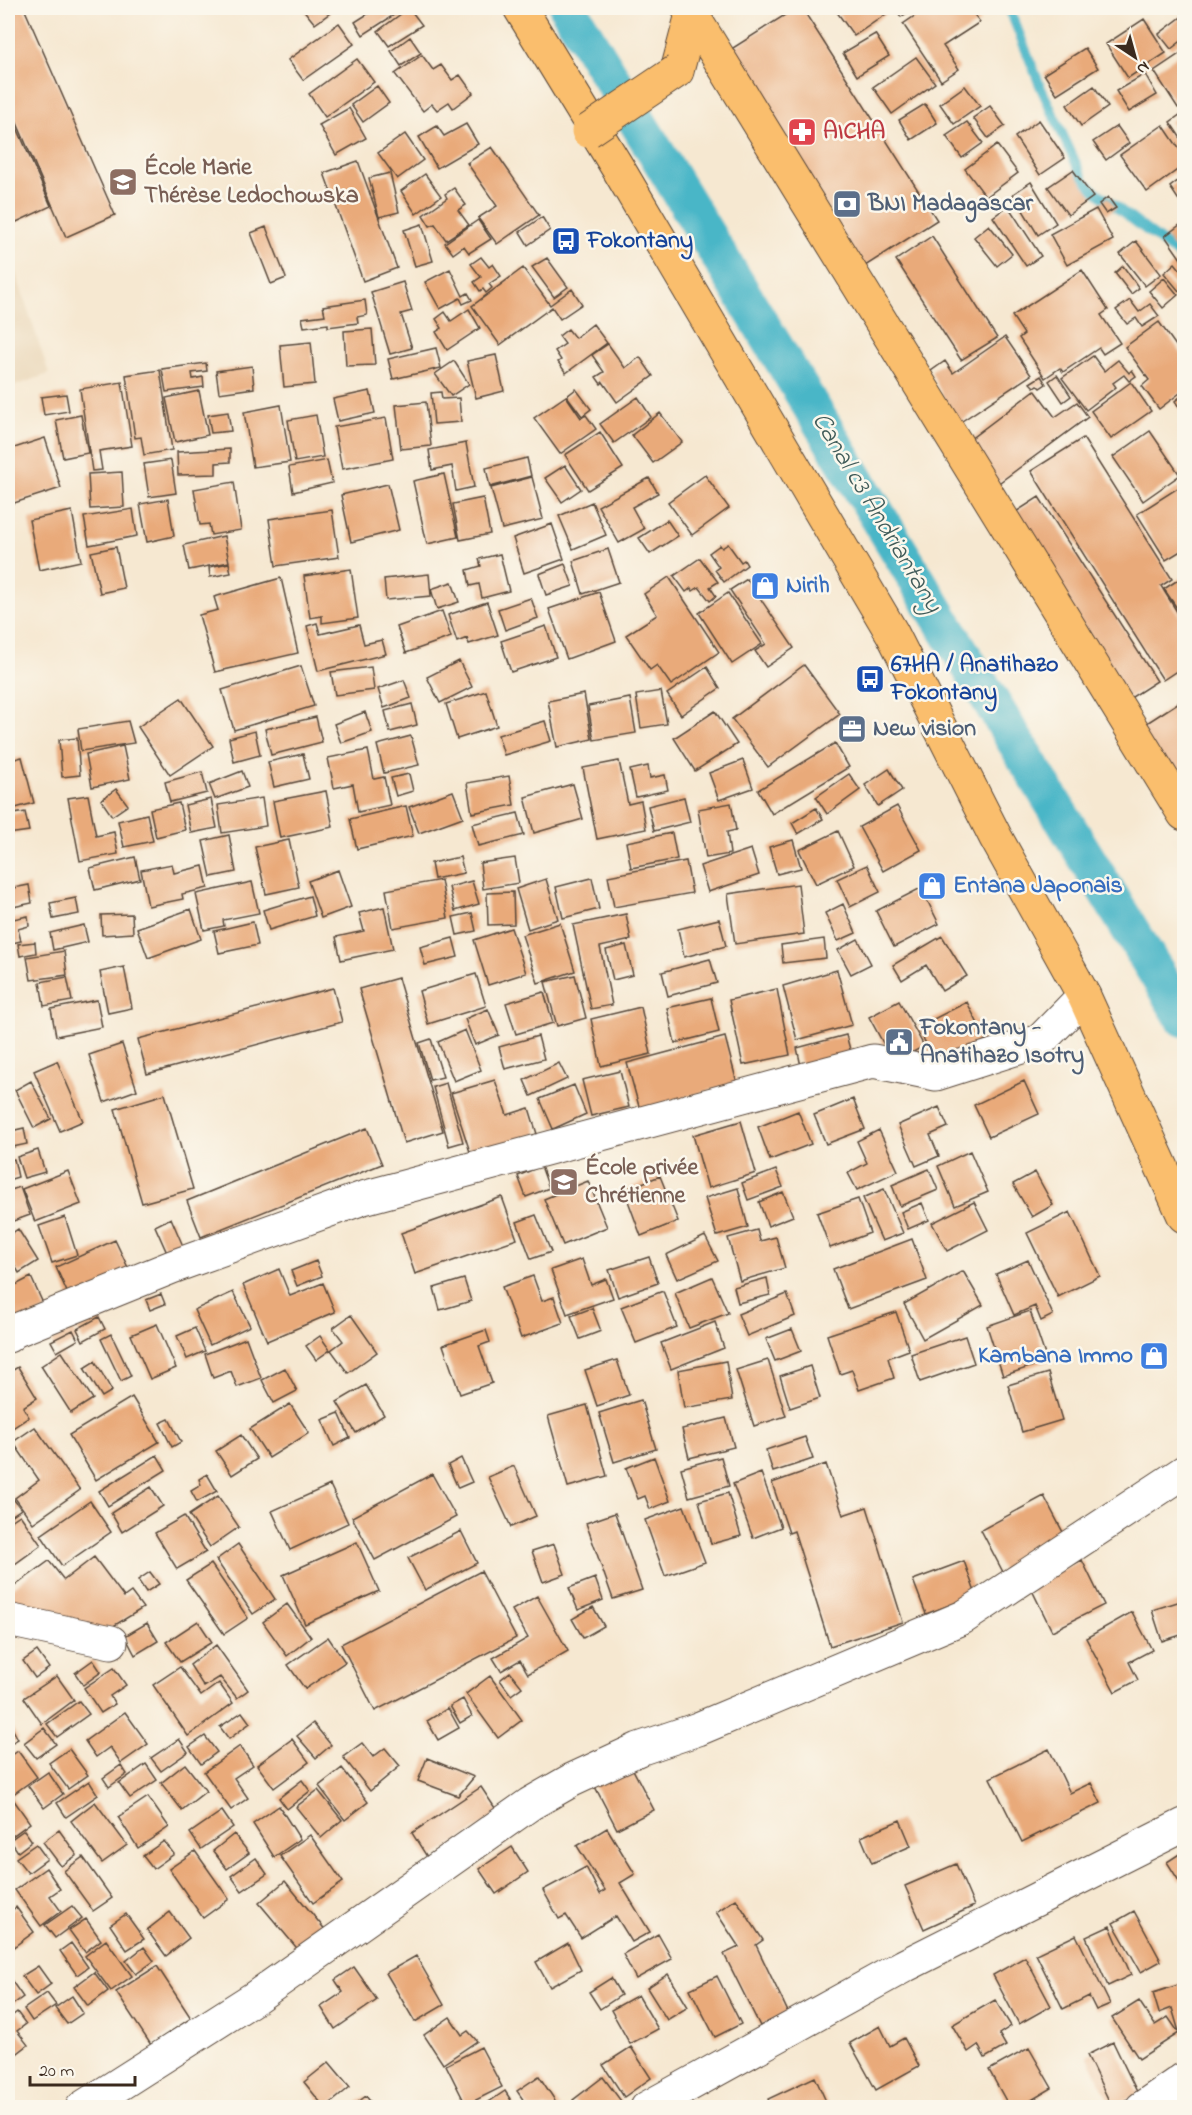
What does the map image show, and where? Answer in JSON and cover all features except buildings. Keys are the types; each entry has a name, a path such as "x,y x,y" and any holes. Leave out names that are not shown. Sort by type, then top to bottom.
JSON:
{"main road":[{"path":"520,8 892,633 996,838 1084,996 1185,1216"},
{"path":"570,89 575,132 588,131 676,71 690,11"},
{"path":"690,11 1185,813"}],"street":[{"path":"8,1336 14,1331 51,1315 172,1267 363,1198 873,1061 936,1074 1040,1041 1084,996"},
{"path":"82,2108 253,1999 530,1804 572,1780 639,1749 698,1729 964,1617 1185,1472"},
{"path":"8,1620 111,1642"},
{"path":"646,2108 904,1966 1185,1825"},
{"path":"1142,2108 1185,2079"}],"shaded area":[{"path":"8,249 49,374 8,388"}],"waterway":[{"name":"Canal c3 Andriantany","path":"568,8 1184,1018"},
{"path":"1009,8 1041,88 1085,183 1184,259"}],"place":[{"name":"AICHA","path":"802,132"},
{"name":"École Marie Thérèse Ledochowska","path":"123,182"},
{"name":"BNI Madagascar","path":"847,204"},
{"name":"Fokontany","path":"566,241"},
{"name":"Nirih","path":"765,586"},
{"name":"67HA / Anatihazo Fokontany","path":"870,679"},
{"name":"New vision","path":"852,729"},
{"name":"Entana Japonais","path":"932,886"},
{"name":"Fokontany - Anatihazo Isotry","path":"899,1042"},
{"name":"École privée Chrétienne","path":"564,1182"},
{"name":"Kambana Immo","path":"1154,1356"}]}
